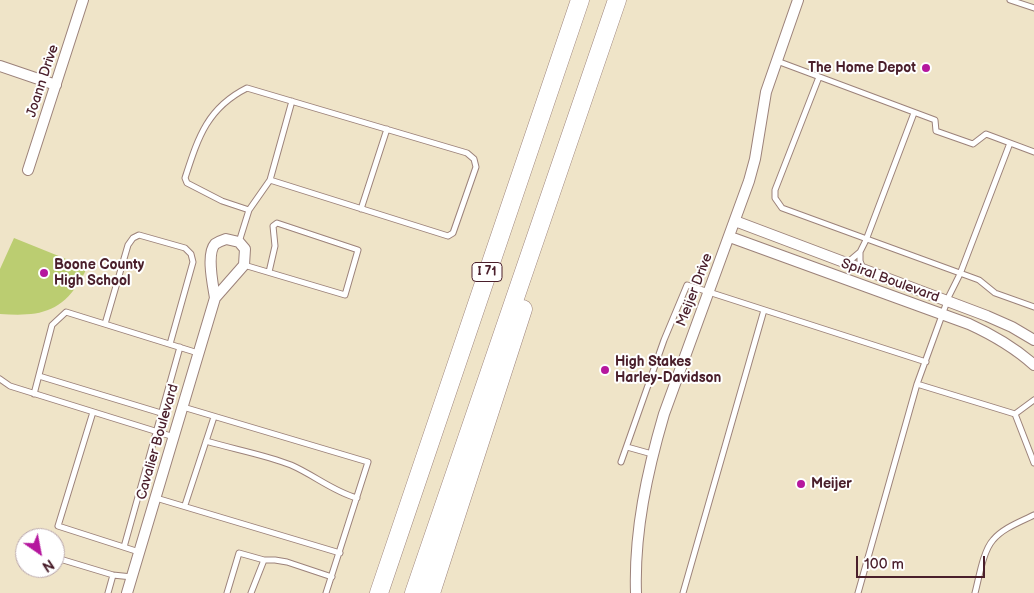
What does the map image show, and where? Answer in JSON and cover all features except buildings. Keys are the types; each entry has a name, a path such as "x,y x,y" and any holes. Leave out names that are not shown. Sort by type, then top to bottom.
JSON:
{"highway":[{"name":"I 71","path":"379,593 580,0"},
{"name":"I 71","path":"414,593 617,0"},
{"path":"431,593 544,249 551,190"},
{"path":"366,593 395,545"}],"street":[{"name":"Joann Drive","path":"28,170 84,0"},
{"name":"Meijer Drive","path":"636,593 637,553 652,454 664,414 736,221 755,159 766,92 798,0"},
{"path":"0,66 56,85"},
{"name":"Spiral Boulevard","path":"736,221 948,301 1012,327 1034,340"},
{"name":"Spiral Boulevard","path":"730,237 990,333 1010,345 1034,365"},
{"name":"Cavalier Boulevard","path":"127,593 215,298 210,262 212,252 215,244 226,239 239,242"},
{"path":"239,242 245,249 244,264"},
{"name":"Cavalier Boulevard","path":"215,298 244,264"}],"lane":[{"path":"1010,0 1034,8"},
{"path":"777,61 935,120 936,131 973,144 986,134 1034,152"},
{"path":"819,77 776,190 775,198 782,208 979,280 995,294 1034,308"},
{"path":"249,210 222,201 187,183 185,178 196,145 213,113 232,96 247,88 467,153 474,159 476,167 453,233 448,236 270,180"},
{"path":"239,242 249,210 270,180 292,101"},
{"path":"846,263 860,252 866,240 914,112"},
{"path":"361,209 387,129"},
{"path":"858,593 917,384 1010,143"},
{"path":"244,264 269,272 345,295 358,250 278,223 273,226 275,246 269,272"},
{"path":"105,324 128,245 133,238 139,235 185,248 191,254 193,262 170,344"},
{"path":"860,252 860,261 863,269"},
{"path":"621,462 666,334 687,285 926,362"},
{"path":"683,593 764,310"},
{"path":"34,394 52,325 66,312 199,353"},
{"path":"124,547 180,347"},
{"path":"39,376 161,413"},
{"path":"0,379 10,386 174,437"},
{"path":"917,384 1015,414"},
{"path":"1015,414 1034,400"},
{"path":"183,408 368,462 326,593"},
{"path":"94,412 58,526 140,552"},
{"path":"1015,414 1034,462"},
{"path":"186,505 214,417"},
{"path":"206,441 289,464 312,474 344,495 357,498"},
{"path":"627,447 652,454"},
{"path":"156,498 186,505 340,552"},
{"path":"975,593 985,556 992,541 1005,530 1034,515"},
{"path":"227,593 239,553 264,560 281,561 332,577"},
{"path":"251,593 264,560"},
{"path":"65,561 113,575 132,577"},
{"path":"108,593 113,575"}],"green space":[{"path":"14,238 86,267 78,284 70,294 53,308 34,314 0,314 0,269"}],"place":[{"name":"The Home Depot","path":"926,68"},
{"name":"Boone County High School","path":"44,273"},
{"name":"High Stakes Harley-Davidson","path":"605,370"},
{"name":"Meijer","path":"801,484"}]}
